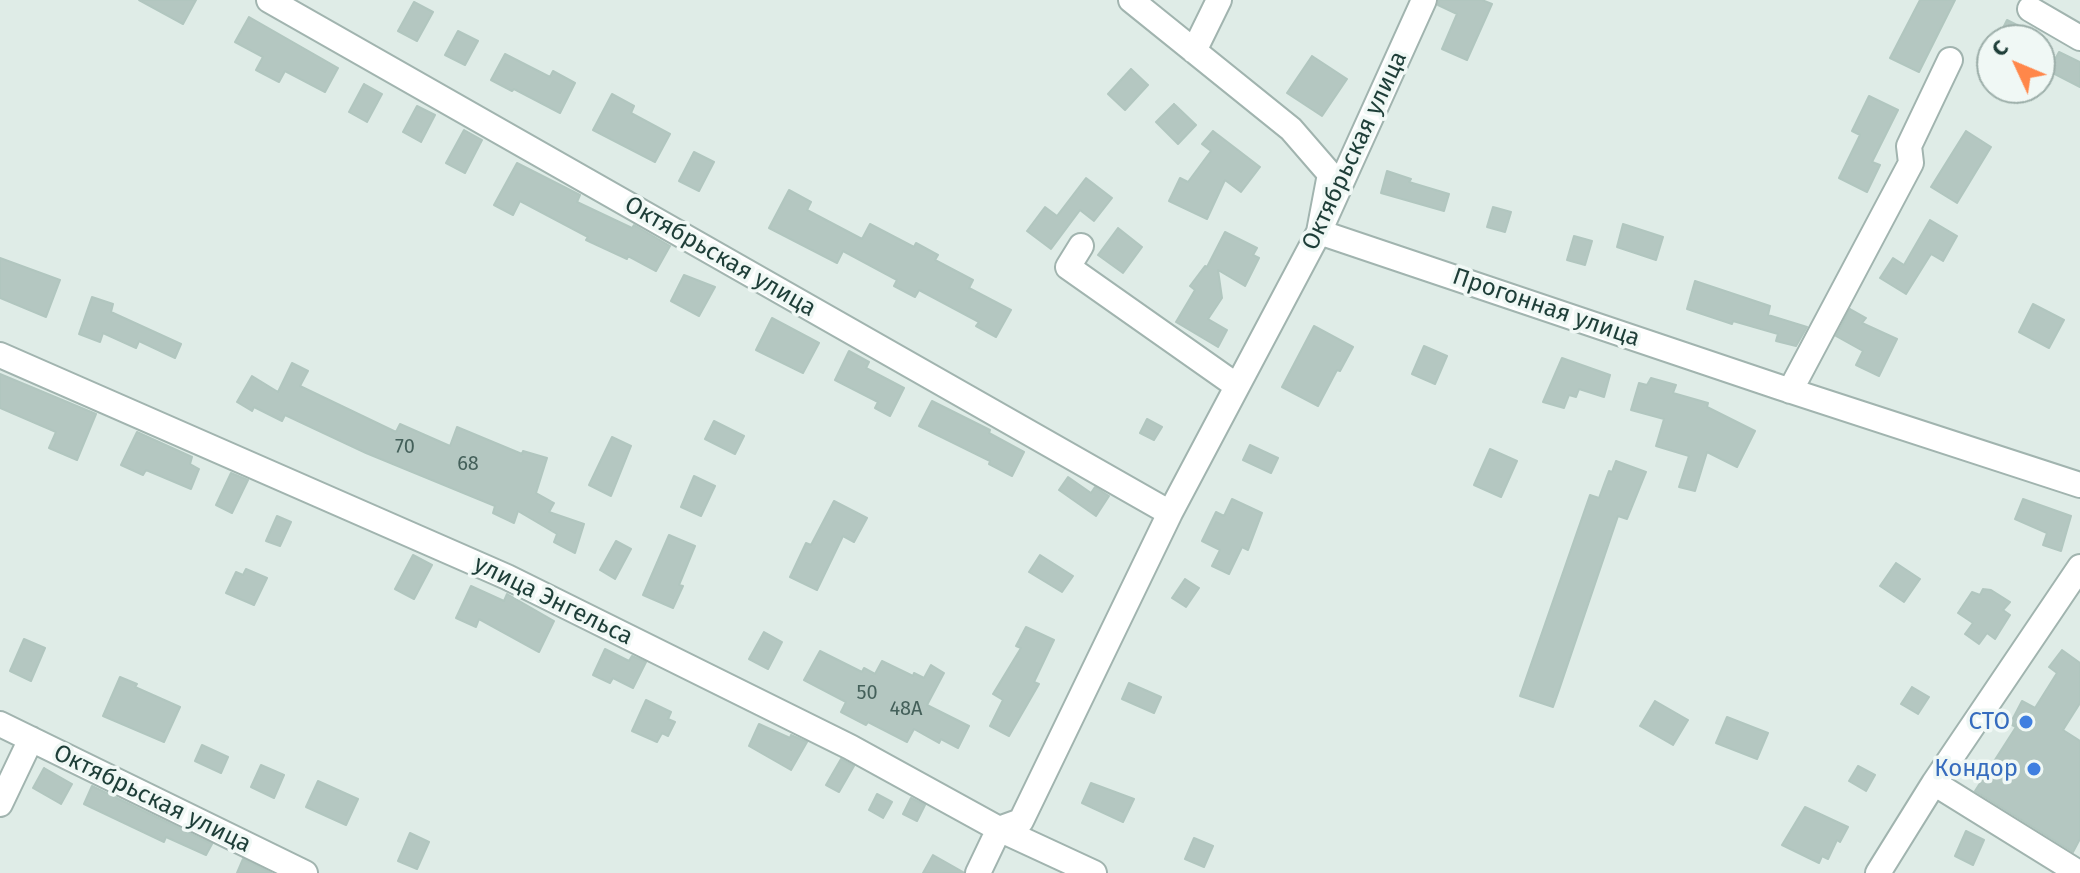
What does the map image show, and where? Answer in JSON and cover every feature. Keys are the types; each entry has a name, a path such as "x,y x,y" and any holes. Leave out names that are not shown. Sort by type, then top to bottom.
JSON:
{"street":[{"name":"Октябрьская улица","path":"269,0 1170,513"},
{"path":"1131,0 1291,129 1330,174 1319,232"},
{"path":"1194,51 1219,0"},
{"name":"Октябрьская улица","path":"978,873 999,829 1021,821 1170,513 1319,232 1424,0"},
{"path":"2030,9 2080,38"},
{"path":"1790,391 1911,163 1909,146 1950,60"},
{"name":"Прогонная улица","path":"1319,232 2080,485"},
{"path":"1081,246 1068,267 1237,386"},
{"name":"улица Энгельса","path":"0,355 507,577 850,747 999,829 1094,873"},
{"path":"1878,873 1934,783 2080,567"},
{"name":"Октябрьская улица","path":"0,724 305,873"},
{"path":"0,804 31,739"},
{"path":"1934,783 2079,873"}],"building":[{"path":"139,0 196,0 183,24"},
{"path":"1439,0 1482,0 1492,4 1467,60 1442,49 1457,14 1438,5"},
{"path":"1920,0 1955,0 1919,72 1890,58"},
{"path":"414,2 433,12 417,41 398,31"},
{"path":"249,17 338,68 325,92 285,71 279,82 256,70 263,57 235,42"},
{"path":"458,31 478,41 465,65 445,55"},
{"path":"2059,52 2080,62 2080,87 2056,75"},
{"path":"505,54 550,77 553,71 575,83 560,113 491,80"},
{"path":"1312,56 1347,79 1322,116 1287,93"},
{"path":"1131,69 1148,85 1125,110 1108,94"},
{"path":"364,84 382,94 367,122 349,112"},
{"path":"612,94 634,106 631,113 670,134 655,162 593,130"},
{"path":"1869,96 1898,110 1872,162 1880,165 1867,192 1839,178 1860,135 1852,131"},
{"path":"1174,104 1196,125 1178,144 1156,122"},
{"path":"417,106 435,115 421,142 403,132"},
{"path":"464,130 482,140 465,173 446,163"},
{"path":"1213,131 1260,167 1241,192 1225,180 1207,219 1169,201 1180,178 1188,182 1211,151 1202,144"},
{"path":"1966,131 1991,147 1957,203 1931,187"},
{"path":"694,152 714,162 699,191 679,181"},
{"path":"517,163 580,195 577,202 632,228 634,225 670,246 656,271 586,240 588,237 520,201 513,215 494,205"},
{"path":"1387,171 1411,179 1409,182 1449,194 1444,211 1381,193"},
{"path":"1086,178 1112,198 1094,221 1080,210 1051,249 1027,231 1045,207 1057,216"},
{"path":"789,190 811,202 807,210 862,239 870,224 914,247 916,243 938,255 935,260 973,280 969,288 1011,310 996,337 976,326 979,322 919,290 915,297 894,286 897,280 843,251 837,263 769,228"},
{"path":"1493,207 1511,212 1505,232 1487,227"},
{"path":"1930,220 1957,236 1943,261 1931,254 1906,294 1880,278 1893,258 1904,265"},
{"path":"1623,224 1663,237 1656,260 1617,247"},
{"path":"1118,228 1142,247 1123,273 1098,255"},
{"path":"1225,232 1257,248 1253,255 1259,258 1245,286 1218,270 1222,298 1208,319 1227,330 1218,347 1176,322 1195,290 1190,286 1207,267"},
{"path":"1574,236 1592,241 1585,265 1567,260"},
{"path":"0,258 60,280 46,317 0,298"},
{"path":"684,275 715,287 699,316 671,301"},
{"path":"1695,281 1770,306 1768,315 1807,327 1796,346 1776,341 1778,334 1733,321 1732,324 1687,309"},
{"path":"92,297 113,304 111,312 181,344 175,358 139,341 136,348 103,333 100,342 79,334"},
{"path":"2033,304 2064,320 2049,348 2019,332"},
{"path":"1850,309 1866,318 1862,323 1897,339 1879,376 1856,365 1863,351 1836,336"},
{"path":"772,318 819,343 803,373 756,350"},
{"path":"1314,326 1353,347 1318,406 1282,387"},
{"path":"1424,346 1447,356 1435,384 1412,374"},
{"path":"849,351 869,362 866,368 904,388 890,416 875,408 878,402 835,380"},
{"path":"1562,358 1610,375 1604,397 1579,389 1576,397 1569,395 1564,408 1543,402"},
{"path":"292,363 308,371 300,386 396,432 400,424 450,446 457,427 522,454 523,451 547,458 536,493 554,503 549,512 584,524 575,553 554,542 557,534 518,511 514,523 493,513 495,506 366,453 285,415 282,421 254,407 252,411 237,402 252,376 278,392"},
{"path":"0,374 96,414 77,460 49,448 56,432 0,408"},
{"path":"1651,378 1676,385 1673,393 1708,403 1707,407 1755,431 1737,467 1707,452 1695,491 1679,487 1689,456 1656,446 1664,419 1631,410 1639,383 1647,385"},
{"path":"932,401 990,430 989,433 1024,452 1012,476 989,464 990,461 919,426"},
{"path":"1147,419 1162,427 1154,440 1140,433"},
{"path":"714,421 744,436 735,454 705,439"},
{"path":"137,432 192,457 190,464 199,469 191,489 146,470 143,475 121,465"},
{"path":"612,437 631,446 611,496 589,485"},
{"path":"1250,445 1278,458 1271,473 1243,460"},
{"path":"1490,449 1517,461 1501,497 1474,485"},
{"path":"1616,461 1646,472 1627,519 1618,516 1553,707 1520,696 1590,495 1599,498"},
{"path":"231,473 248,480 232,513 216,505"},
{"path":"694,476 715,486 701,516 681,507"},
{"path":"1068,477 1091,493 1095,487 1109,496 1096,516 1059,490"},
{"path":"1232,499 1262,513 1248,550 1242,547 1229,574 1212,566 1220,550 1202,541 1216,512 1224,516"},
{"path":"2023,499 2071,516 2061,551 2043,545 2047,533 2015,519"},
{"path":"834,501 867,518 854,542 843,536 817,590 790,577 806,543 811,545"},
{"path":"277,516 291,522 280,546 266,541"},
{"path":"669,535 695,546 673,608 643,595"},
{"path":"616,541 631,549 615,579 600,570"},
{"path":"413,555 432,565 414,599 395,589"},
{"path":"1040,555 1073,576 1062,592 1029,572"},
{"path":"1896,563 1920,579 1904,602 1880,586"},
{"path":"246,569 267,578 254,605 226,593 236,572 243,575"},
{"path":"1185,579 1199,588 1186,607 1172,598"},
{"path":"471,586 504,601 507,594 554,621 539,652 479,619 476,627 456,618"},
{"path":"1983,589 1991,590 2010,602 2003,610 2010,615 1995,639 1987,633 1979,644 1965,634 1973,623 1958,613 1972,592 1980,595"},
{"path":"1026,627 1054,640 1034,682 1039,684 1009,736 990,726 1003,700 993,694 1021,648 1016,646"},
{"path":"764,632 782,642 768,669 749,659"},
{"path":"24,639 45,648 31,681 10,671"},
{"path":"605,649 629,661 632,656 646,662 633,688 613,678 610,683 593,675"},
{"name":"Кондор","path":"2062,650 2080,663 2080,703 2063,730 2080,741 2080,839 2073,852 1975,791 2016,727 2010,724 2022,701 2035,708 2057,673 2049,667"},
{"path":"820,651 862,672 864,668 875,674 882,661 913,676 914,673 924,678 931,665 944,673 927,705 969,726 958,748 941,739 939,743 914,729 907,742 841,712 846,702 804,680"},
{"path":"120,677 180,707 164,742 103,716"},
{"path":"1129,683 1161,697 1154,713 1122,699"},
{"path":"1912,687 1929,697 1918,714 1901,704"},
{"path":"646,700 671,712 668,719 675,722 668,736 662,733 657,742 632,731"},
{"path":"1655,701 1688,720 1673,745 1640,726"},
{"path":"1727,717 1768,733 1757,759 1716,743"},
{"path":"759,724 807,742 791,770 749,746"},
{"path":"202,745 228,757 221,773 195,761"},
{"path":"841,759 854,766 839,792 826,785"},
{"path":"261,765 284,775 274,798 251,787"},
{"path":"1858,766 1875,775 1866,791 1849,781"},
{"path":"44,768 72,784 61,804 33,788"},
{"path":"318,781 358,799 346,825 306,807"},
{"path":"1091,783 1134,799 1123,822 1082,803"},
{"path":"92,786 212,844 206,855 166,837 164,842 84,804"},
{"path":"877,794 892,802 883,818 869,810"},
{"path":"911,798 925,805 917,821 903,814"},
{"path":"1805,807 1848,827 1840,842 1837,840 1828,859 1822,856 1819,863 1782,845"},
{"path":"1966,831 1984,840 1973,865 1955,856"},
{"path":"410,833 429,842 417,869 398,861"},
{"path":"1194,838 1213,846 1204,867 1185,859"},
{"path":"933,855 963,872 963,873 923,873"},
{"path":"243,859 271,873 237,873"}],"place":[{"name":"СТО","path":"2026,722"},
{"name":"Кондор","path":"2034,769"}]}
